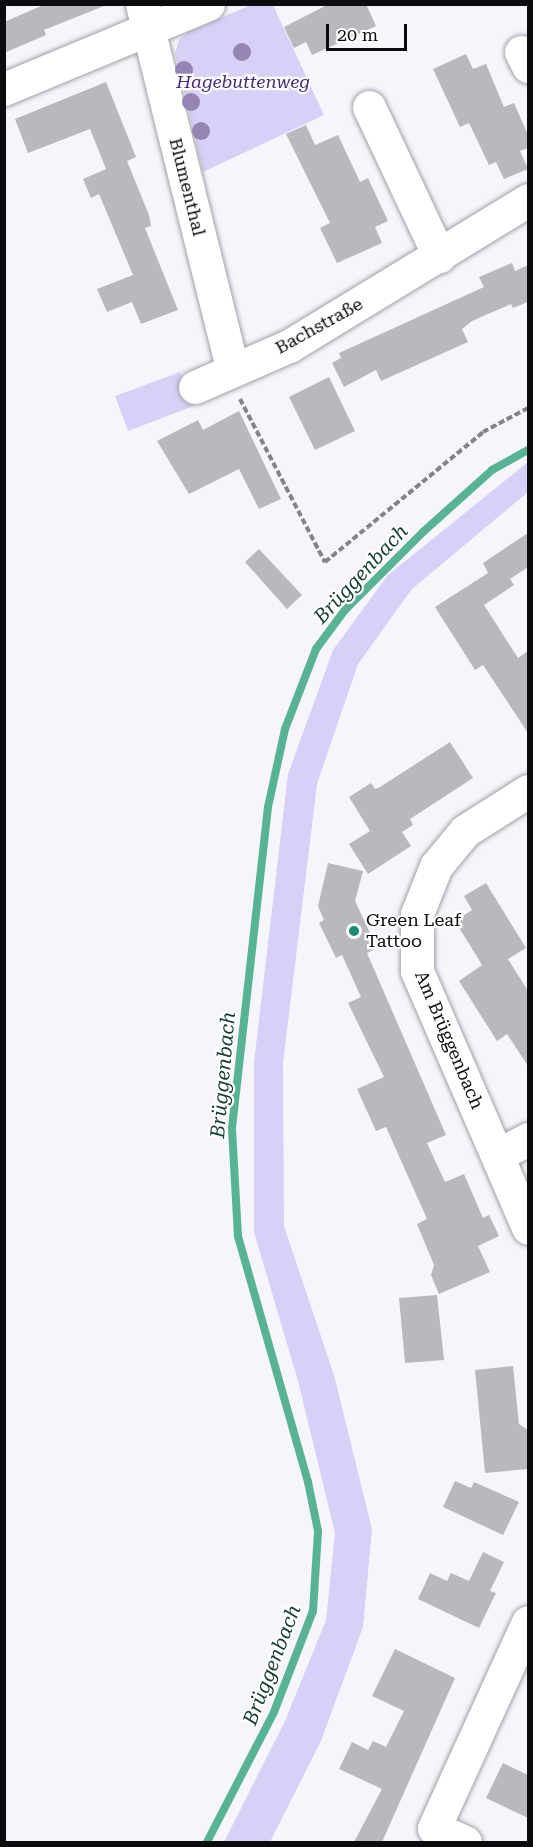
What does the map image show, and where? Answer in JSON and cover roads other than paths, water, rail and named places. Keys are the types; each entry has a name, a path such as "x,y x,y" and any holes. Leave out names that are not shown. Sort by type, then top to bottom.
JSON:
{"street":[{"path":"4,89 145,18 208,4"},
{"name":"Blumenthal","path":"145,18 232,369"},
{"path":"369,107 439,256"},
{"name":"Bachstraße","path":"195,387 232,369 290,346 528,200"},
{"name":"Am Brüggenbach","path":"528,790 465,831 436,866 417,914 417,971 528,1228"},
{"path":"498,1155 528,1139"},
{"path":"465,1842 434,1828 528,1622"}],"waterway":[{"name":"Brüggenbach","path":"207,1842 274,1712 313,1611 318,1531 308,1482 238,1236 232,1128 268,807 285,729 316,649 345,610 423,532 492,470 528,450"}],"place":[{"name":"Green Leaf Tattoo","path":"354,931"}],"park label":[{"name":"Hagebuttenweg","path":"243,82"}]}
